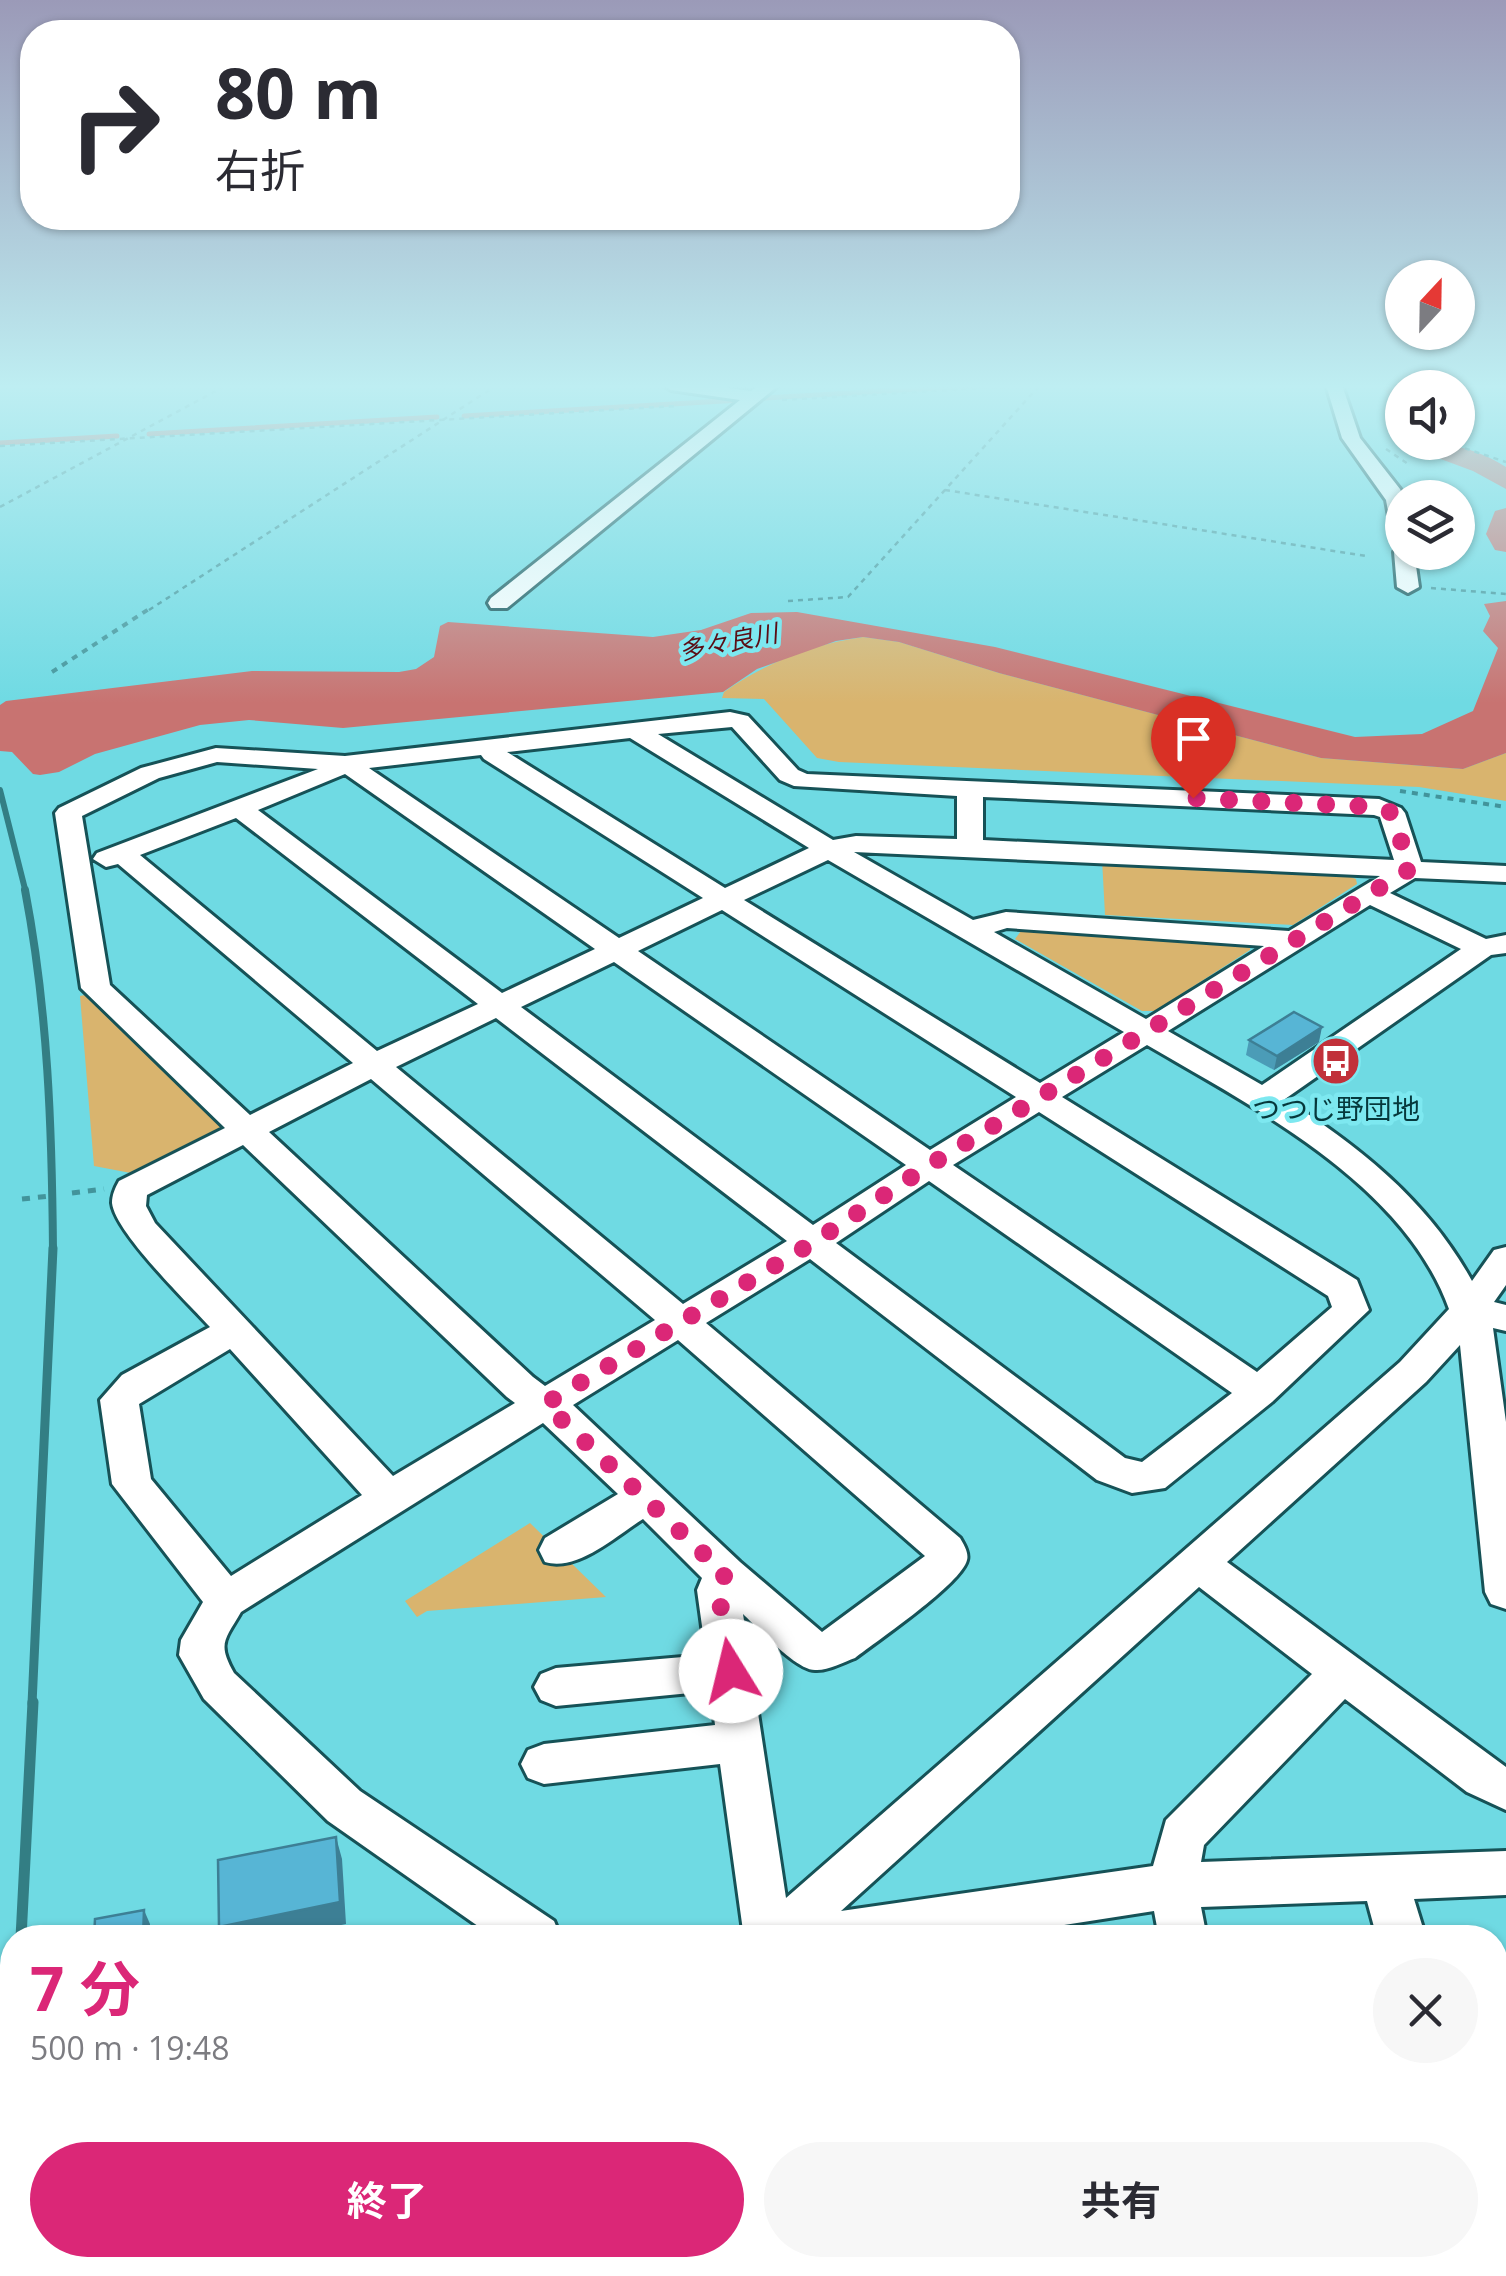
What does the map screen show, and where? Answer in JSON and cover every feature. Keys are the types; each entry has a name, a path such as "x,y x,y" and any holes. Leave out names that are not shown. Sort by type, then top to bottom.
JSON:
{"street":[{"path":"499,603 638,491"},
{"path":"1406,570 1408,587"},
{"path":"122,853 946,1550 947,1559 840,1646 815,1652 725,1574 545,1404 520,1387 96,988 68,813 150,773 216,754 346,764 730,719 740,721 788,776 803,781 1379,807 1392,813 1410,869"},
{"path":"634,730 829,849 1263,1099 1328,1142 1398,1203 1488,1314"},
{"path":"240,809 1112,1469 1132,1478 1151,1478 1259,1392 1351,1310 1344,1289 493,754 490,746"},
{"path":"77,866 240,809 346,764"},
{"path":"346,764 1259,1392"},
{"path":"970,788 970,847"},
{"path":"389,1498 142,1230 131,1214 128,1199 132,1189 146,1178 244,1129 829,849 866,844 970,847 1506,874"},
{"path":"518,1925 344,1806 218,1686 201,1655 202,1640 226,1600 814,1242 928,1166 1410,869"},
{"path":"1371,895 1494,946"},
{"path":"969,930 1006,920 1296,940"},
{"path":"1263,1099 1494,946"},
{"path":"1506,1259 1488,1314 1481,1366 1506,1592"},
{"path":"793,1925 1413,1372 1488,1314"},
{"path":"226,1600 132,1484 119,1400 135,1385 232,1331"},
{"path":"559,1550 646,1497"},
{"path":"1200,1565 1483,1778 1506,1789"},
{"path":"725,1574 718,1590 766,1925"},
{"path":"556,1687 731,1671"},
{"path":"1180,1925 1173,1886 1183,1835 1342,1673"},
{"path":"544,1764 742,1742"},
{"path":"974,1925 1173,1886 1506,1873"},
{"path":"1382,1875 1398,1925"}],"path":[{"path":"0,506 28,491"},
{"path":"52,672 332,491"},
{"path":"788,601 848,597 944,491"},
{"path":"953,491 1366,556"},
{"path":"1463,581 1466,590"},
{"path":"1408,587 1505,594"},
{"path":"1490,592 1492,600"},
{"path":"22,1200 50,1196"}],"shaded area":[{"path":"863,637 899,642 999,673 1321,758 1463,769 1506,753 1506,801 1419,787 839,762 817,758 764,699 722,698 724,692 773,664 826,644"},
{"path":"1102,859 1338,872 1356,879 1357,884 1293,925 1105,915"},
{"path":"1023,928 1250,943 1250,950 1155,1011 1142,1011 1015,939"},
{"path":"85,995 223,1121 217,1134 136,1174 94,1166 80,996"},
{"path":"530,1523 606,1597 427,1611 417,1617 405,1601"}],"water":[{"path":"1506,601 1506,753 1463,769 1321,758 999,673 899,642 863,637 836,641 757,669 723,692 343,728 249,720 200,725 95,754 59,772 40,775 33,774 12,752 0,751 0,705 6,701 252,671 416,669 434,657 440,626 448,622 653,637 701,630 751,613 797,612 995,647 1355,737 1422,734 1473,711 1498,648 1483,631 1490,616 1484,604"}],"building":[{"path":"1294,1012 1322,1027 1277,1056 1249,1040"},
{"path":"336,1837 340,1902 219,1925 218,1860"},
{"path":"144,1910 143,1925 95,1925 95,1919"}],"waterway":[{"name":"多々良川","path":"1506,517 1502,534 1506,543"}],"railway":[{"path":"0,790 26,893"},
{"path":"25,890 47,1070 53,1249"},
{"path":"32,1704 53,1249"},
{"path":"22,1925 33,1702"}],"place":[{"name":"つつじ野団地","path":"1336,1061"}],"route":[{"path":"731,1671 718,1590 725,1574 545,1404 814,1242 928,1166 1410,869 1392,813 1379,807 1193,798"}]}
